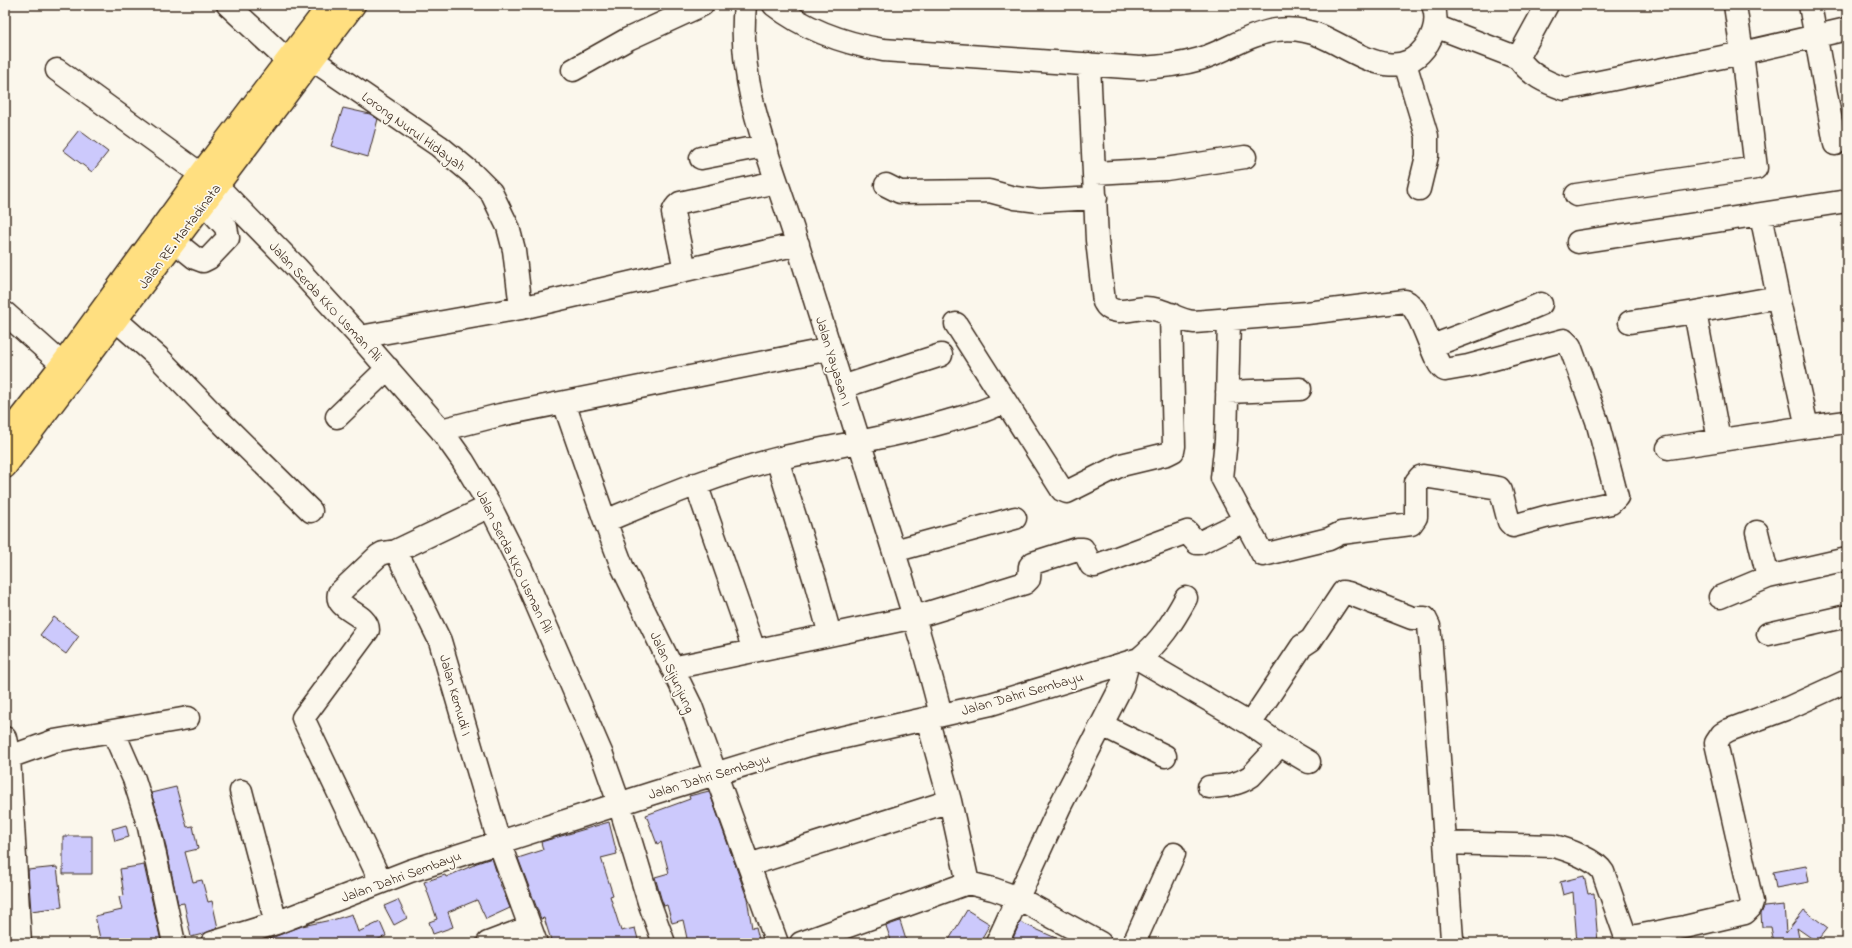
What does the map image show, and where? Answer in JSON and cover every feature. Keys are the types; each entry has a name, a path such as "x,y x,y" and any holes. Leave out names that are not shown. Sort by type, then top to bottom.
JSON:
{"highway":[{"path":"5,437 209,179 287,60 329,5"},
{"name":"Jalan RE. Martadinata","path":"5,467 204,204 209,179 312,60 354,5"}],"street":[{"path":"228,5 287,60"},
{"path":"573,70 628,40 702,5"},
{"name":"Jalan Yayasan I","path":"745,5 743,28 748,90 764,146 798,244 859,443 915,617 950,800 968,883"},
{"path":"774,5 802,24 856,46 882,50 1140,68 1174,65 1199,59 1261,33 1289,29 1306,31 1320,35 1377,63 1387,65 1405,63 1423,51 1433,34 1434,16 1508,54 1546,83 1565,89 1742,53 1815,35 1847,29"},
{"path":"1508,54 1548,5"},
{"path":"1576,195 1756,168 1742,53 1734,5"},
{"path":"1810,5 1835,144"},
{"name":"Lorong Nurul Hidayah","path":"312,60 439,146 474,175 491,192 508,227 514,250 521,308"},
{"path":"1405,63 1427,136 1427,156 1419,189"},
{"path":"1089,64 1097,240 1104,302 1106,307 1112,311 1147,308 1171,314 1188,322 1307,313 1405,301 1411,305 1442,369 1449,370 1560,341 1566,342 1570,346 1597,421 1617,495 1616,499 1611,503 1545,517 1512,526 1509,522 1499,488 1423,476 1416,482 1416,517 1411,524 1341,533 1329,539 1265,555 1261,554 1222,478 1226,440 1229,320"},
{"name":"Jalan Serda KKO Usman Ali","path":"57,70 209,179 296,267 388,368 441,430 490,506 520,566 564,666 602,756 619,803 649,902 664,943"},
{"path":"701,158 764,146"},
{"path":"1095,173 1166,169 1245,157"},
{"path":"685,270 673,213 677,205 776,182"},
{"path":"886,185 904,192 984,190 1015,198 1039,201 1096,198"},
{"path":"1578,242 1847,201"},
{"path":"175,242 195,258 203,261 210,258 228,238 226,227 204,204"},
{"path":"1762,215 1778,297 1807,426"},
{"path":"360,337 521,308 798,244"},
{"path":"1630,322 1778,297"},
{"path":"1432,346 1541,304"},
{"path":"1695,312 1719,440"},
{"path":"5,313 62,364"},
{"path":"956,324 1004,401 1064,492 1074,490 1121,465 1170,453 1174,446 1171,314"},
{"path":"116,320 158,357 311,511"},
{"path":"441,430 500,415 830,349"},
{"path":"842,387 941,355"},
{"path":"337,417 388,368"},
{"path":"1227,392 1300,389"},
{"path":"605,521 724,474 777,459 859,443 966,416 990,409 1004,401"},
{"name":"Jalan Sijunjung","path":"564,403 622,566 691,706 777,943"},
{"path":"1668,448 1807,426 1847,422"},
{"path":"777,459 816,584 830,635"},
{"path":"696,484 754,650"},
{"path":"381,882 304,718 368,630 368,627 364,621 340,602 338,597 339,593 383,553 396,551 490,506"},
{"path":"894,551 1015,518"},
{"path":"672,668 915,617 1025,582 1029,579 1030,566 1033,563 1080,548 1085,551 1091,565 1095,566 1187,532 1196,543 1200,543 1244,521"},
{"path":"1757,532 1768,576"},
{"name":"Jalan Kemudi I","path":"396,551 440,641 499,842 533,935"},
{"path":"1720,597 1768,576 1847,559"},
{"path":"1250,724 1302,646 1311,640 1342,592 1412,618 1427,622 1452,938 1454,943"},
{"name":"Jalan Dahri Sembayu","path":"212,943 276,923 381,882 499,842 619,803 808,745 991,704 1133,661 1152,649 1168,630 1186,598"},
{"path":"1768,634 1847,616"},
{"path":"997,943 1016,897 1133,661 1250,724 1280,745 1310,762"},
{"path":"1445,843 1553,846 1568,850 1598,866 1603,872 1627,941 1689,935 1745,913 1750,908 1752,902 1715,747 1718,739 1729,730 1788,708 1847,681"},
{"path":"20,943 7,747 54,741 188,718"},
{"path":"1102,725 1165,756"},
{"path":"113,731 134,779 149,826 174,943"},
{"path":"1209,787 1234,785 1246,780 1280,745"},
{"path":"242,791 276,923"},
{"path":"749,864 950,800"},
{"path":"1134,943 1174,854"},
{"path":"801,943 968,883 993,889 1016,897 1100,943"},
{"path":"488,943 533,935"}],"building":[{"path":"343,108 370,114 378,119 368,157 331,146"},
{"path":"79,130 108,152 92,172 63,150"},
{"path":"54,617 79,636 66,654 40,635"},
{"path":"176,787 187,827 193,826 198,849 185,852 193,882 202,880 208,902 212,901 218,928 191,937 184,903 178,904 161,824 151,793"},
{"path":"709,791 747,898 752,928 756,927 760,943 688,943 683,920 672,923 667,905 664,906 661,898 655,877 669,873 661,842 657,844 646,815 690,799 689,796"},
{"path":"609,822 617,854 601,858 613,895 610,896 621,931 635,928 639,943 552,943 544,918 541,919 518,858 543,850 541,842"},
{"path":"126,825 129,837 115,841 112,829"},
{"path":"63,836 92,836 92,874 63,874"},
{"path":"492,858 496,874 510,908 486,919 477,900 448,912 453,927 433,934 429,922 437,919 424,882 445,875 446,877 474,864"},
{"path":"144,865 161,941 150,943 101,943 95,916 122,910 119,897 124,896 120,869"},
{"path":"1806,866 1809,882 1776,888 1773,872"},
{"path":"57,867 62,907 31,911 28,870"},
{"path":"1584,876 1588,894 1594,893 1598,943 1577,943 1573,892 1563,895 1560,882"},
{"path":"398,900 407,918 394,925 384,906"},
{"path":"1784,905 1786,933 1804,910 1828,928 1817,942 1797,928 1800,943 1774,943 1771,927 1762,927 1761,914 1764,907"},
{"path":"967,910 990,924 979,943 947,943"},
{"path":"352,914 358,932 380,922 386,936 369,943 367,940 362,943 265,943 264,941 302,926"},
{"path":"900,921 907,943 892,943 886,926"},
{"path":"1020,922 1067,943 1011,943"}]}
